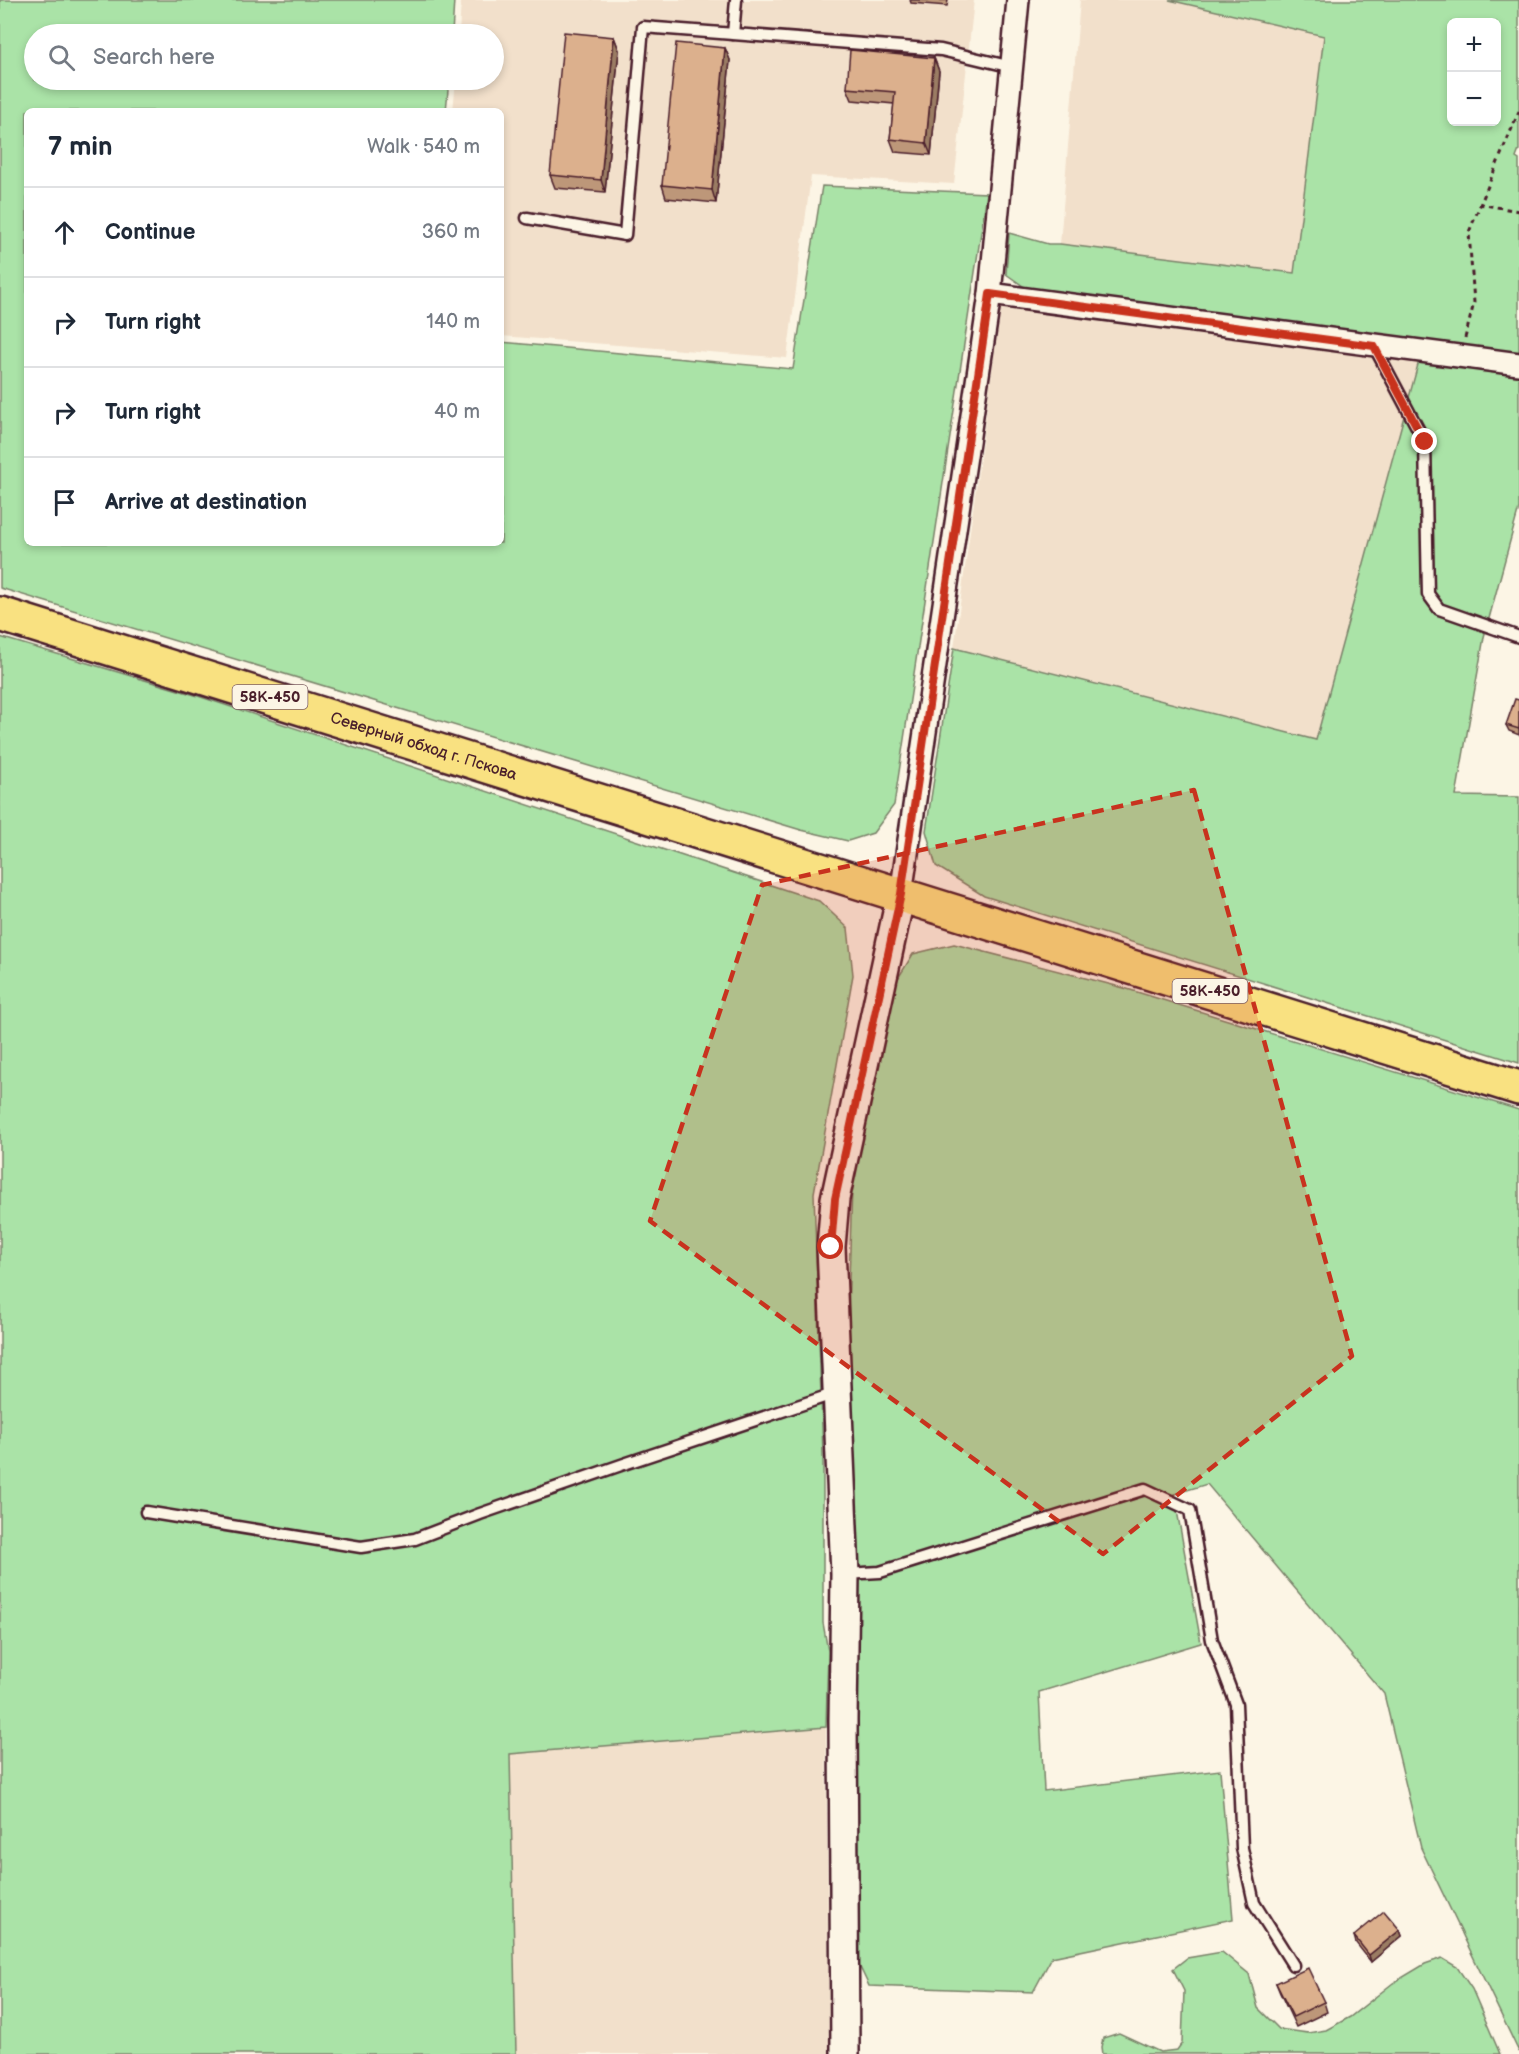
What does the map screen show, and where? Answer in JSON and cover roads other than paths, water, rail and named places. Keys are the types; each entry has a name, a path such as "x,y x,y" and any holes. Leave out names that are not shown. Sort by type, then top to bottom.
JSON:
{"highway":[{"name":"Северный обход г. Пскова","path":"0,614 901,894"},
{"name":"58К-450","path":"901,894 1519,1088"}],"street":[{"path":"845,2054 843,1709 845,1574 831,1247 835,1199 901,894 990,294 1018,0"},
{"path":"990,294 1519,364"}],"lane":[{"path":"734,34 736,0"},
{"path":"527,218 625,235 643,27 941,50 1012,67"},
{"path":"1374,346 1425,442 1428,594 1439,609 1519,637"},
{"path":"146,1512 361,1547 415,1539 624,1464 836,1393"},
{"path":"845,1574 880,1572 1145,1488 1190,1510 1212,1640 1236,1704 1242,1848 1254,1903 1293,1965"}]}
